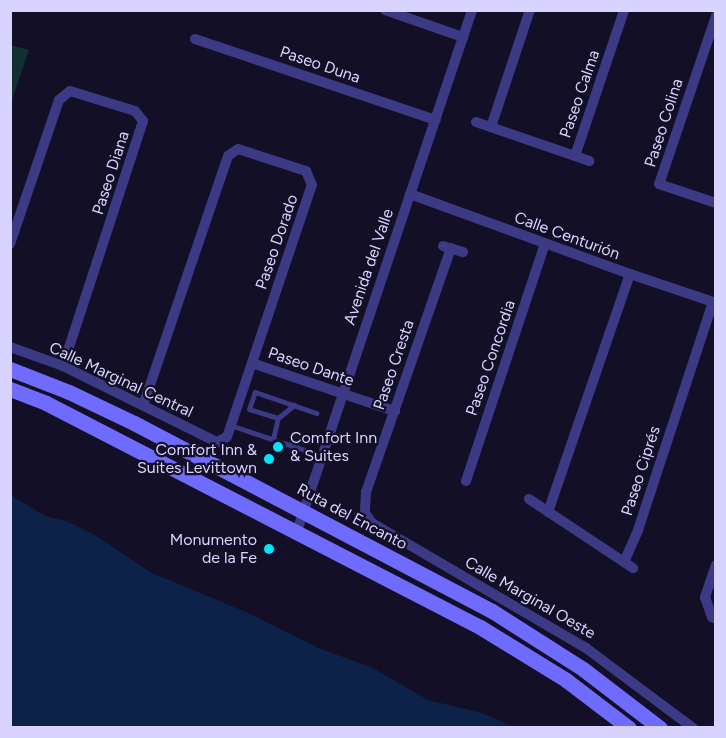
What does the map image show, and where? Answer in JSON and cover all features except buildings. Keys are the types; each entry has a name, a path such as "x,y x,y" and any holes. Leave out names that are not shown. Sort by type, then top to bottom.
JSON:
{"main road":[{"name":"Ruta del Encanto","path":"10,369 69,392 134,423 492,611 583,669 660,728"},
{"path":"10,389 46,403 480,627 566,680 629,728"}],"street":[{"path":"385,10 464,37"},
{"name":"Avenida del Valle","path":"296,534 472,10"},
{"path":"490,127 530,10"},
{"name":"Paseo Calma","path":"476,122 575,156 624,10"},
{"name":"Paseo Colina","path":"716,16 659,184 716,203"},
{"name":"Paseo Duna","path":"195,39 436,120"},
{"name":"Paseo Diana","path":"10,244 59,100 70,91 135,111 143,122 63,366"},
{"name":"Paseo Dorado","path":"143,405 228,156 238,149 306,171 312,185 233,426 227,437 217,442"},
{"path":"575,156 589,161"},
{"name":"Calle Centurión","path":"410,194 545,244 714,302"},
{"name":"Paseo Concordia","path":"466,481 545,244"},
{"name":"Paseo Cresta","path":"366,492 447,247 463,252"},
{"path":"548,512 630,274"},
{"name":"Paseo Ciprés","path":"529,499 629,565 638,530 714,302"},
{"name":"Calle Marginal Central","path":"10,347 63,366 217,442"},
{"name":"Paseo Dante","path":"252,363 394,411"},
{"name":"Calle Marginal Oeste","path":"366,492 365,513 372,523 586,648 693,728"},
{"path":"716,565 705,597 712,617 716,620"}],"lane":[{"path":"278,418 249,409 255,392 316,413"},
{"path":"273,439 278,418 294,405"},
{"path":"233,426 322,456"}],"green space":[{"path":"10,45 29,50 11,103"}],"water":[{"path":"11,495 45,516 66,521 95,535 150,572 248,613 321,649 371,667 428,700 482,713 514,727 11,727"}],"place":[{"name":"Comfort Inn & Suites","path":"278,447"},
{"name":"Comfort Inn & Suites Levittown","path":"269,459"},
{"name":"Monumento de la Fe","path":"269,549"}]}
